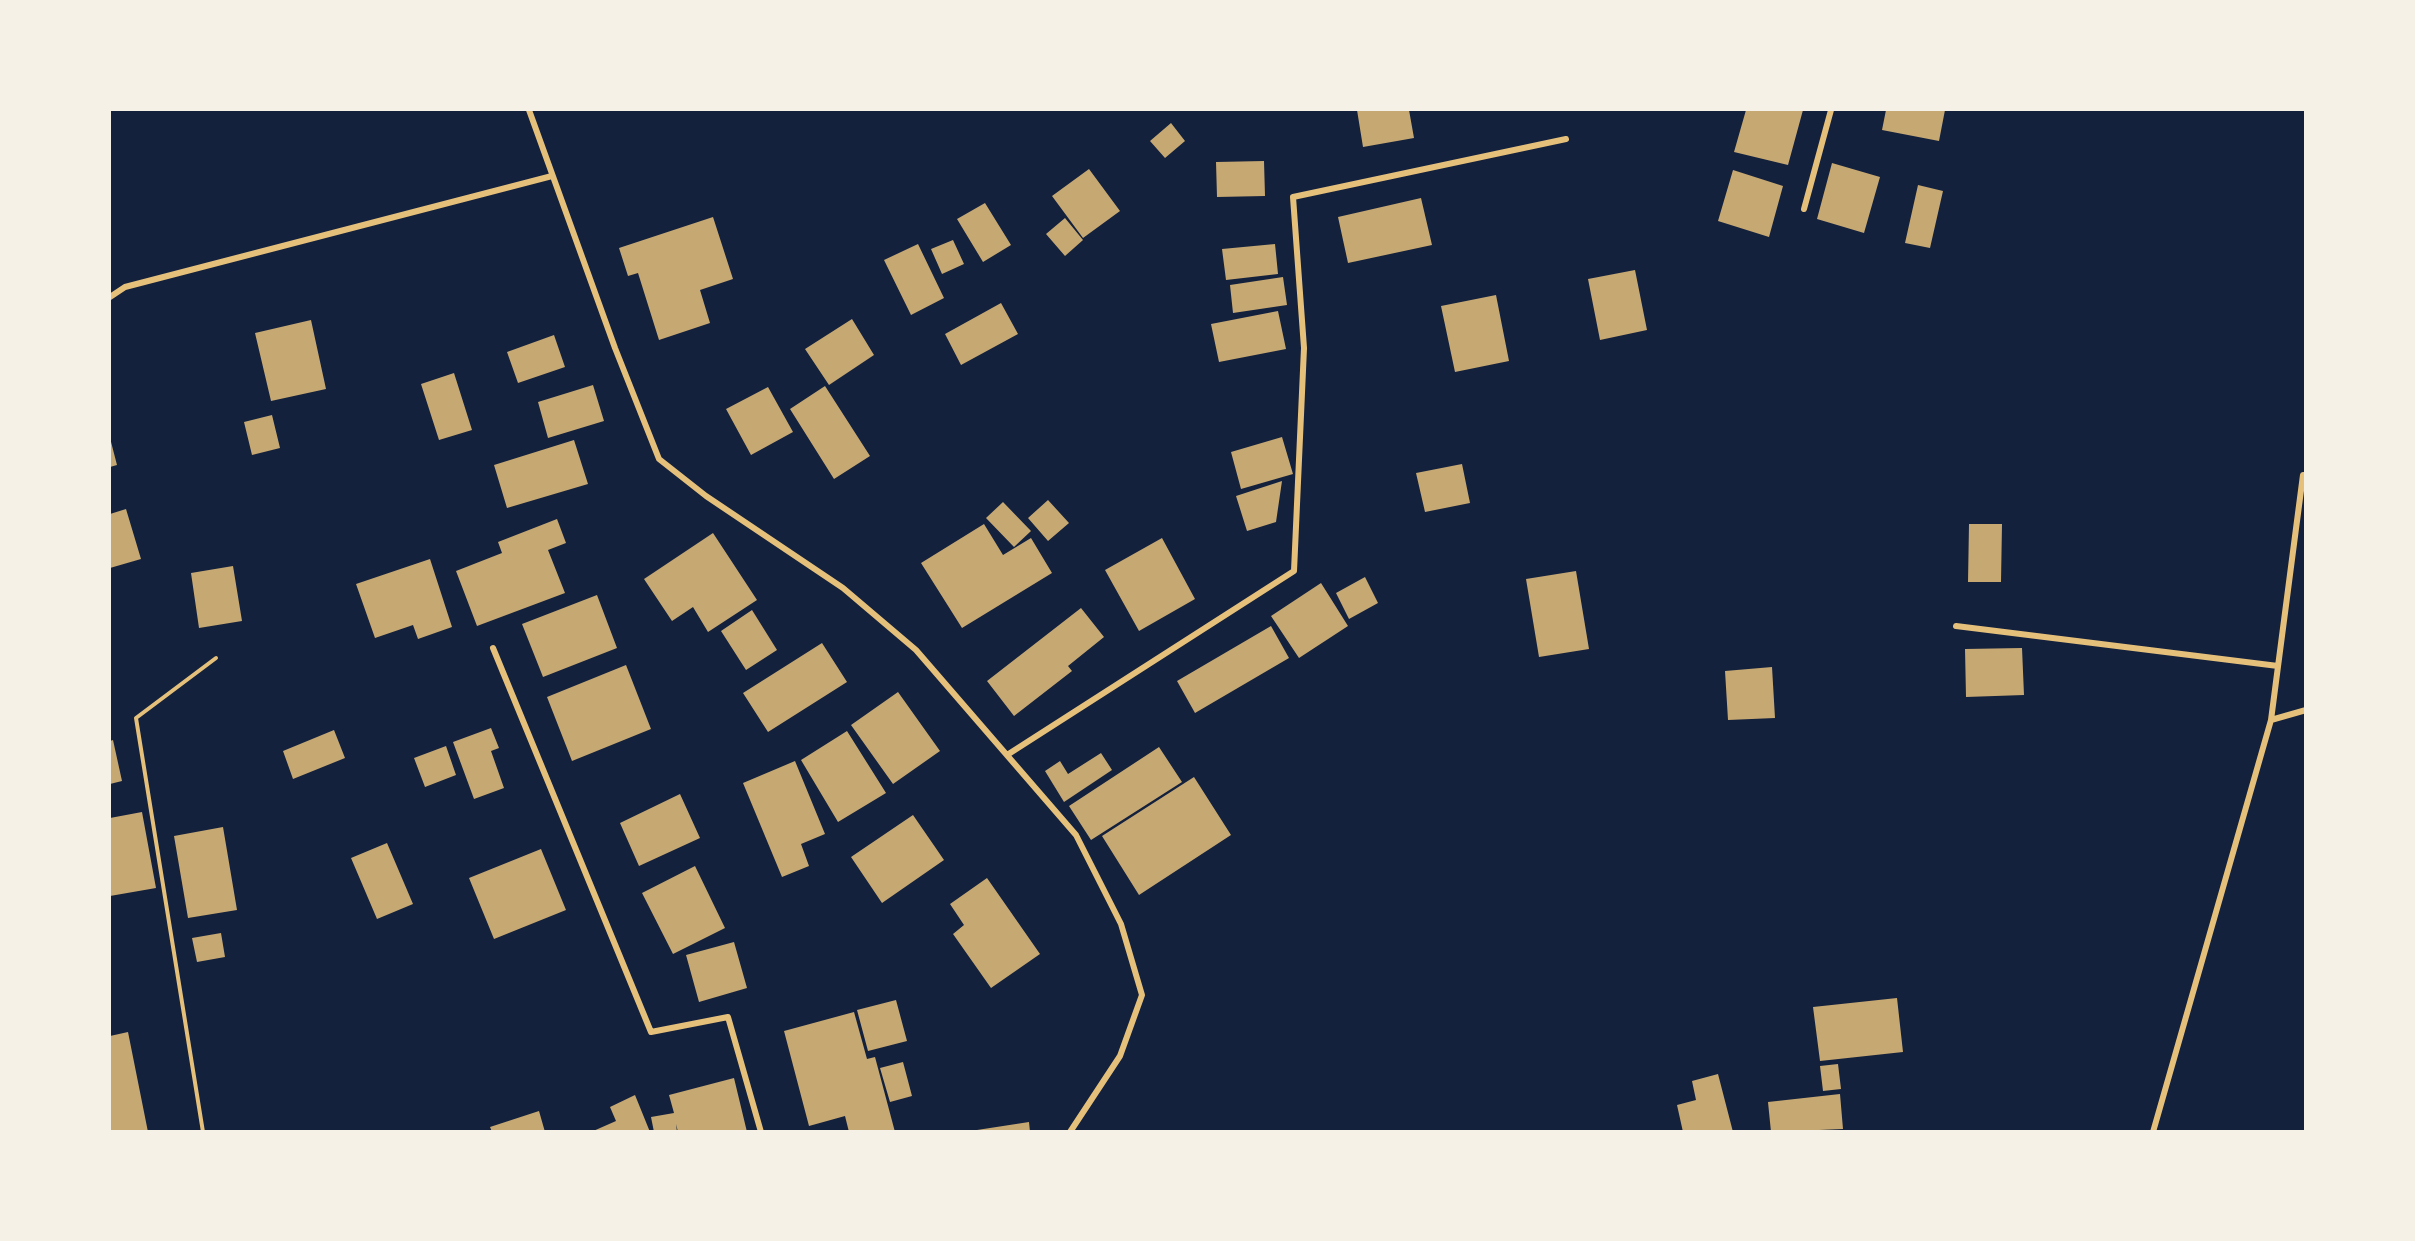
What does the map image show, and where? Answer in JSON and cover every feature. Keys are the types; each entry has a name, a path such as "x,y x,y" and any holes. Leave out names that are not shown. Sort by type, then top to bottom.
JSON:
{"street":[{"path":"529,110 659,459 706,496 843,588 916,650 1076,835 1121,924 1142,995 1120,1056 1070,1131"},
{"path":"1804,209 1831,110"},
{"path":"1007,755 1294,571 1304,348 1293,197 1566,139"},
{"path":"110,297 125,287 552,176"},
{"path":"2153,1131 2271,720 2303,475"},
{"path":"1956,626 2278,666"},
{"path":"493,648 651,1032 728,1017 761,1131"},
{"path":"2271,720 2306,710"}],"path":[{"path":"203,1131 136,718 216,658"}],"building":[{"path":"1357,110 1409,110 1414,138 1363,147"},
{"path":"1746,110 1803,110 1788,165 1734,152"},
{"path":"1886,110 1945,110 1939,141 1882,130"},
{"path":"1171,123 1185,141 1165,158 1150,141"},
{"path":"1264,161 1265,196 1217,197 1216,162"},
{"path":"1832,163 1880,177 1864,233 1817,219"},
{"path":"1089,169 1120,211 1083,238 1052,196"},
{"path":"1733,170 1783,186 1769,237 1718,221"},
{"path":"1918,185 1943,191 1930,248 1905,243"},
{"path":"1421,198 1432,245 1348,263 1338,217"},
{"path":"985,203 1011,245 983,262 957,219"},
{"path":"713,217 733,279 700,290 710,323 659,340 638,273 628,276 619,248"},
{"path":"1065,218 1083,240 1065,256 1046,234"},
{"path":"953,240 964,264 942,274 931,249"},
{"path":"918,244 944,298 911,315 884,260"},
{"path":"1275,244 1278,274 1226,280 1222,249"},
{"path":"1635,270 1647,330 1600,340 1588,279"},
{"path":"1283,277 1287,305 1233,313 1230,285"},
{"path":"1496,295 1509,361 1455,372 1441,306"},
{"path":"1001,303 1018,334 961,365 945,334"},
{"path":"1278,311 1286,349 1219,362 1211,324"},
{"path":"852,319 874,355 829,385 805,349"},
{"path":"311,320 326,389 271,401 255,333"},
{"path":"554,335 565,367 518,383 507,352"},
{"path":"454,373 472,430 439,440 421,384"},
{"path":"593,385 604,421 548,438 538,402"},
{"path":"825,386 870,456 834,479 790,409"},
{"path":"768,387 793,432 751,455 726,409"},
{"path":"272,415 280,448 252,455 244,422"},
{"path":"1282,437 1293,474 1241,489 1231,452"},
{"path":"110,438 117,465 110,467"},
{"path":"574,440 588,484 507,508 494,465"},
{"path":"1462,464 1470,503 1425,512 1416,473"},
{"path":"1282,481 1276,522 1247,531 1236,496"},
{"path":"1048,500 1069,523 1048,541 1028,518"},
{"path":"1003,502 1031,531 1014,547 986,518"},
{"path":"126,509 141,559 110,568 110,514"},
{"path":"557,519 566,543 548,550 565,593 477,626 456,571 502,553 498,542"},
{"path":"984,524 1003,555 1031,538 1052,573 962,628 921,563"},
{"path":"1969,524 2002,524 2001,582 1968,582"},
{"path":"713,533 757,600 708,632 693,607 672,621 644,579"},
{"path":"1162,538 1195,599 1139,631 1105,570"},
{"path":"430,559 452,627 418,639 413,625 375,638 356,584"},
{"path":"233,566 242,621 199,628 191,573"},
{"path":"1576,571 1589,649 1539,657 1526,579"},
{"path":"1365,577 1378,603 1349,619 1336,593"},
{"path":"1321,583 1348,626 1299,658 1271,616"},
{"path":"597,595 617,648 543,677 522,624"},
{"path":"1081,608 1104,637 1068,666 1072,671 1014,716 987,681"},
{"path":"752,610 777,650 746,670 721,631"},
{"path":"1271,626 1289,658 1195,713 1177,681"},
{"path":"822,643 847,682 768,732 743,693"},
{"path":"2022,648 2024,695 1966,697 1965,649"},
{"path":"626,665 651,729 572,761 547,697"},
{"path":"1772,667 1775,718 1728,720 1725,671"},
{"path":"898,692 940,751 893,784 851,725"},
{"path":"491,728 499,748 491,751 504,788 474,799 453,742"},
{"path":"334,730 345,758 293,779 283,751"},
{"path":"847,731 886,793 838,822 801,760"},
{"path":"113,740 122,781 110,784 110,741"},
{"path":"446,746 456,775 425,787 414,758"},
{"path":"1159,747 1182,782 1091,840 1069,806"},
{"path":"1101,753 1112,770 1064,802 1045,771 1060,761 1068,774"},
{"path":"795,761 825,834 801,844 809,866 782,877 743,783"},
{"path":"1194,777 1231,835 1139,895 1102,836"},
{"path":"680,794 700,838 639,866 620,823"},
{"path":"142,812 156,888 110,896 110,818"},
{"path":"913,815 944,860 882,903 851,857"},
{"path":"223,827 237,910 188,918 174,836"},
{"path":"387,843 413,904 377,919 351,858"},
{"path":"541,849 566,910 494,939 469,878"},
{"path":"695,866 725,928 673,954 642,893"},
{"path":"987,878 1040,954 991,988 953,934 964,925 950,904"},
{"path":"221,933 225,957 197,962 192,938"},
{"path":"734,942 747,988 699,1002 686,955"},
{"path":"1897,998 1903,1052 1820,1061 1813,1007"},
{"path":"896,1000 907,1041 868,1051 857,1010"},
{"path":"854,1012 867,1059 875,1057 895,1132 849,1132 845,1116 809,1126 784,1031"},
{"path":"128,1032 148,1132 110,1132 110,1036"},
{"path":"903,1062 912,1096 890,1102 880,1068"},
{"path":"1838,1064 1841,1089 1823,1091 1820,1066"},
{"path":"1718,1074 1733,1132 1683,1132 1677,1105 1696,1100 1692,1081"},
{"path":"734,1078 747,1132 678,1132 676,1124 677,1132 654,1132 651,1117 674,1113 669,1095"},
{"path":"1840,1094 1843,1129 1771,1132 1768,1102"},
{"path":"635,1095 650,1132 591,1132 616,1121 610,1107"},
{"path":"539,1111 545,1132 492,1132 490,1127"},
{"path":"1029,1122 1030,1132 977,1132 977,1130"}]}
